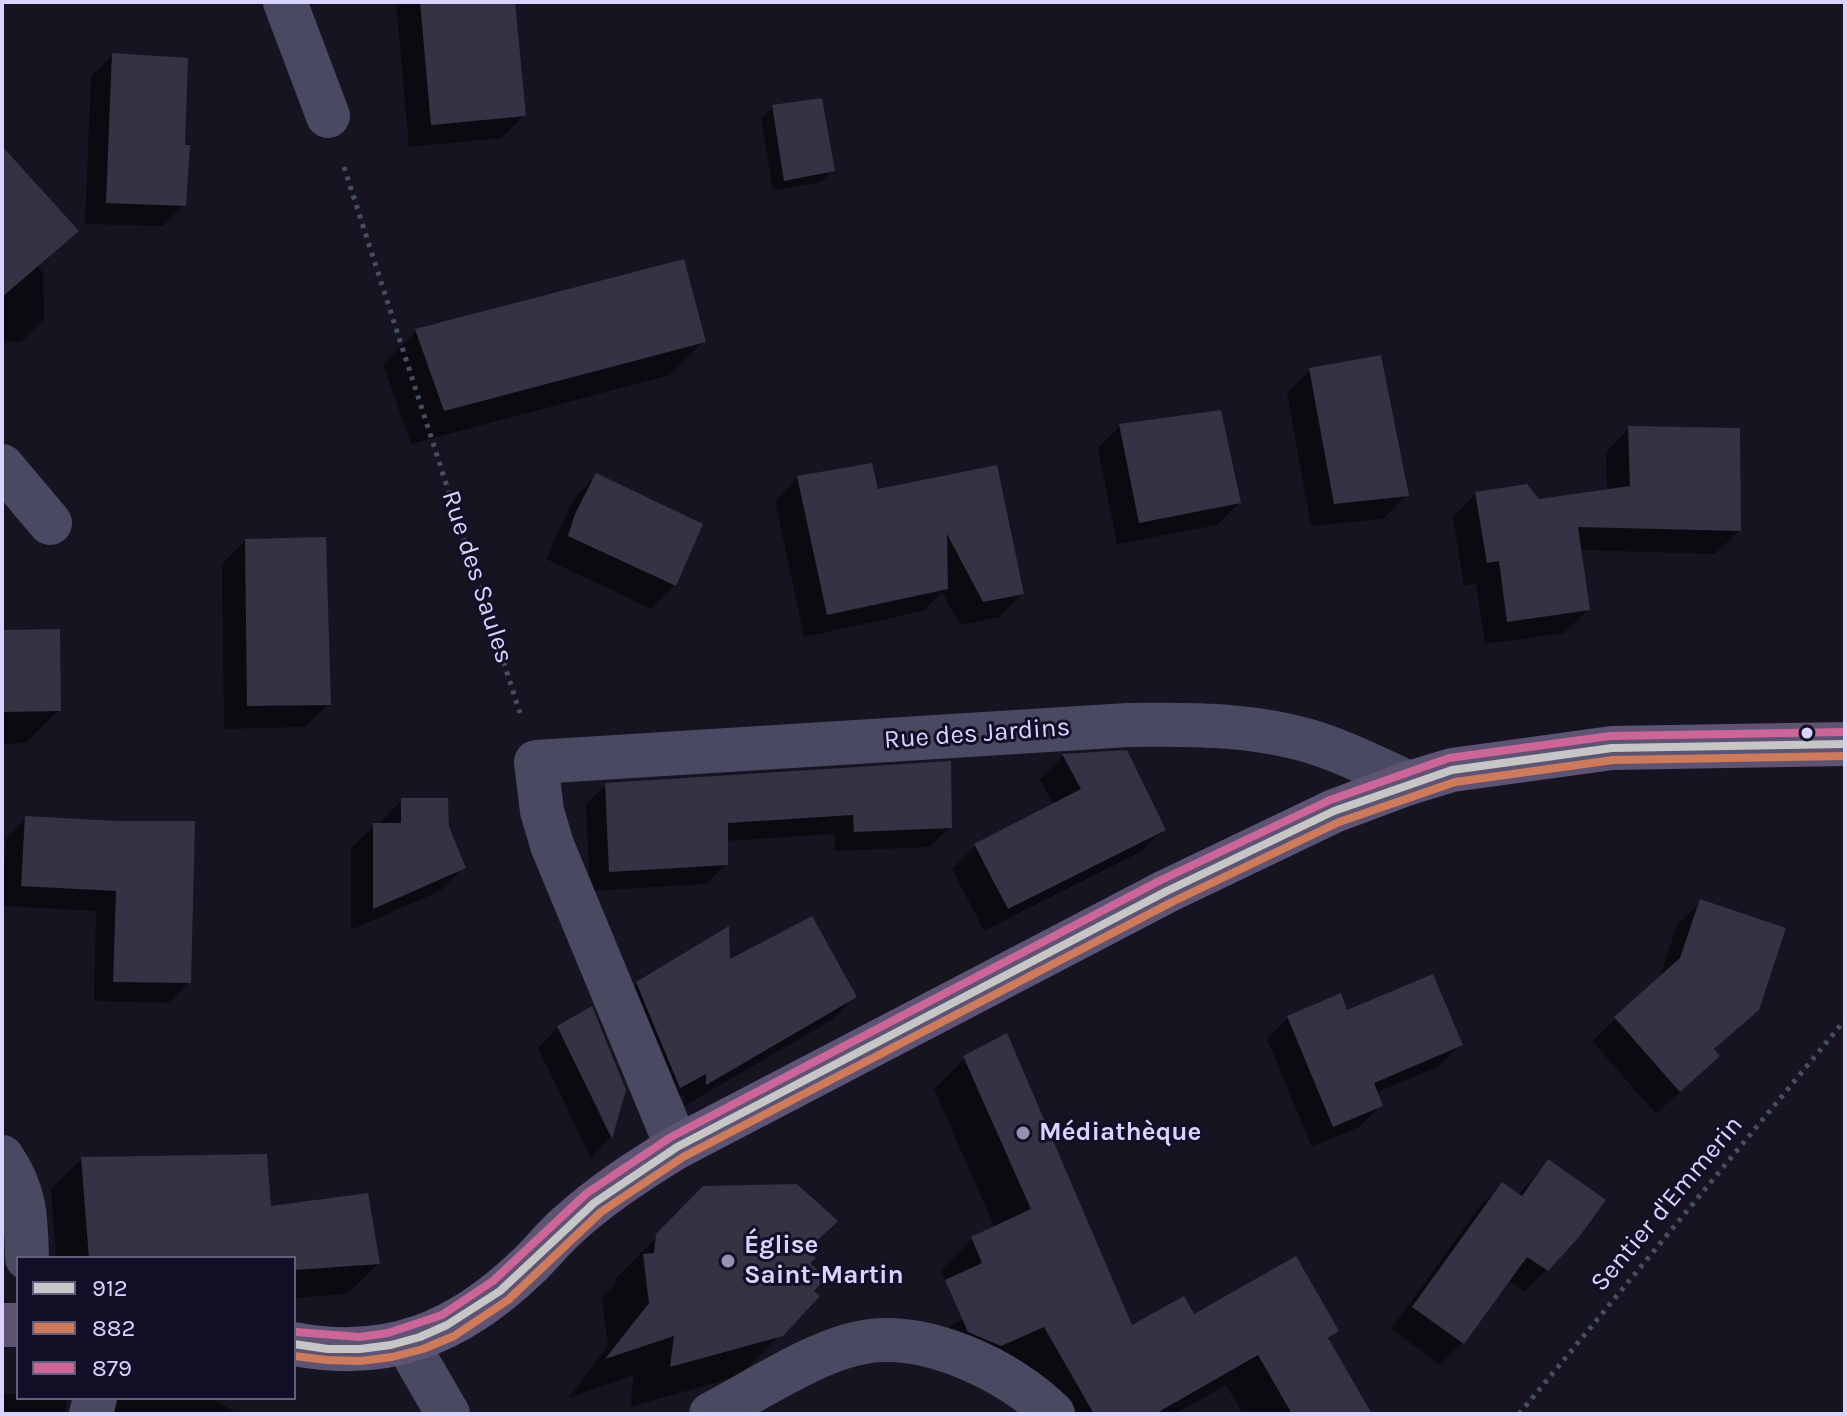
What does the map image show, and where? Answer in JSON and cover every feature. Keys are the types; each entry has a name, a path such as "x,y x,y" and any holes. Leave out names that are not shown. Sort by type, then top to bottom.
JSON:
{"main road":[{"path":"296,1344 319,1349 375,1348 407,1343 441,1331 469,1314 526,1268 591,1205 677,1147 1167,891 1334,811 1452,770 1612,748 1845,744"}],"street":[{"path":"285,2 328,116"},
{"path":"2,466 50,523"},
{"name":"Rue des Jardins","path":"536,762 1169,724 1292,736 1330,747 1409,783"},
{"path":"536,762 542,811 552,845 677,1147"},
{"path":"2,1157 26,1212 27,1256"},
{"path":"711,1414 827,1353 860,1342 892,1340 957,1355 1000,1373 1033,1394 1053,1414"},
{"path":"407,1343 448,1414"}],"path":[{"name":"Rue des Saules","path":"328,116 536,762"},
{"name":"Sentier d'Emmerin","path":"1519,1414 1845,1020"}],"building":[{"path":"420,2 515,2 526,116 431,125"},
{"path":"112,53 188,58 185,145 190,145 186,206 106,203"},
{"path":"822,98 835,171 784,181 772,105"},
{"path":"2,146 79,231 2,297"},
{"path":"684,259 706,342 444,411 415,329"},
{"path":"1381,355 1409,496 1334,504 1309,368"},
{"path":"1221,410 1241,503 1139,523 1119,424"},
{"path":"1628,426 1740,428 1741,531 1578,527 1590,610 1507,622 1499,561 1487,563 1475,492 1527,484 1539,499 1630,486"},
{"path":"872,463 878,489 997,465 1024,594 983,602 947,534 948,589 827,615 797,476"},
{"path":"596,473 703,524 676,586 568,536 575,514"},
{"path":"326,537 331,705 247,706 245,539"},
{"path":"60,629 61,711 2,712 2,630"},
{"path":"1127,750 1166,830 1008,909 974,844 1081,789 1062,754"},
{"path":"951,761 952,828 854,832 853,815 728,823 728,865 609,872 605,783"},
{"path":"401,798 448,798 449,827 466,868 373,909 373,823 401,823"},
{"path":"25,816 195,821 191,983 113,982 116,891 21,886"},
{"path":"1700,899 1786,928 1759,1010 1714,1049 1720,1056 1680,1092 1614,1017 1680,958"},
{"path":"812,916 857,997 706,1085 706,1074 680,1088 636,982 729,926 730,959"},
{"path":"1433,974 1463,1045 1374,1083 1383,1106 1333,1127 1287,1016 1341,993 1347,1010"},
{"path":"592,1006 626,1090 612,1139 557,1026"},
{"path":"1007,1033 1132,1325 1184,1296 1194,1314 1296,1256 1339,1331 1328,1338 1372,1414 1292,1414 1258,1355 1155,1414 1094,1414 1044,1327 1001,1346 968,1332 945,1280 982,1263 971,1237 1031,1209 963,1056"},
{"path":"267,1154 271,1206 368,1193 380,1264 296,1270 296,1256 89,1256 81,1157"},
{"path":"1548,1159 1606,1200 1579,1237 1548,1271 1527,1257 1464,1344 1412,1307 1502,1182 1522,1196"},
{"name":"Église Saint-Martin","path":"797,1184 838,1221 807,1250 816,1258 810,1263 826,1278 814,1291 820,1296 783,1336 670,1367 674,1336 605,1359 649,1303 643,1254 654,1253 656,1234 703,1186"}],"transit line":[{"name":"879","path":"296,1332 360,1337 388,1333 442,1315 493,1281 587,1193 671,1137 1161,880 1330,800 1449,758 1610,736 1845,732"},
{"name":"912","path":"296,1344 360,1349 391,1345 447,1325 500,1291 594,1203 677,1147 1167,891 1334,811 1452,770 1612,748 1845,744"},
{"name":"882","path":"296,1356 360,1361 392,1357 454,1336 508,1300 601,1212 683,1157 1172,902 1339,822 1455,782 1613,760 1845,756"}],"place":[{"name":"Médiathèque","path":"1023,1133"},
{"name":"Église Saint-Martin","path":"728,1261"}]}
